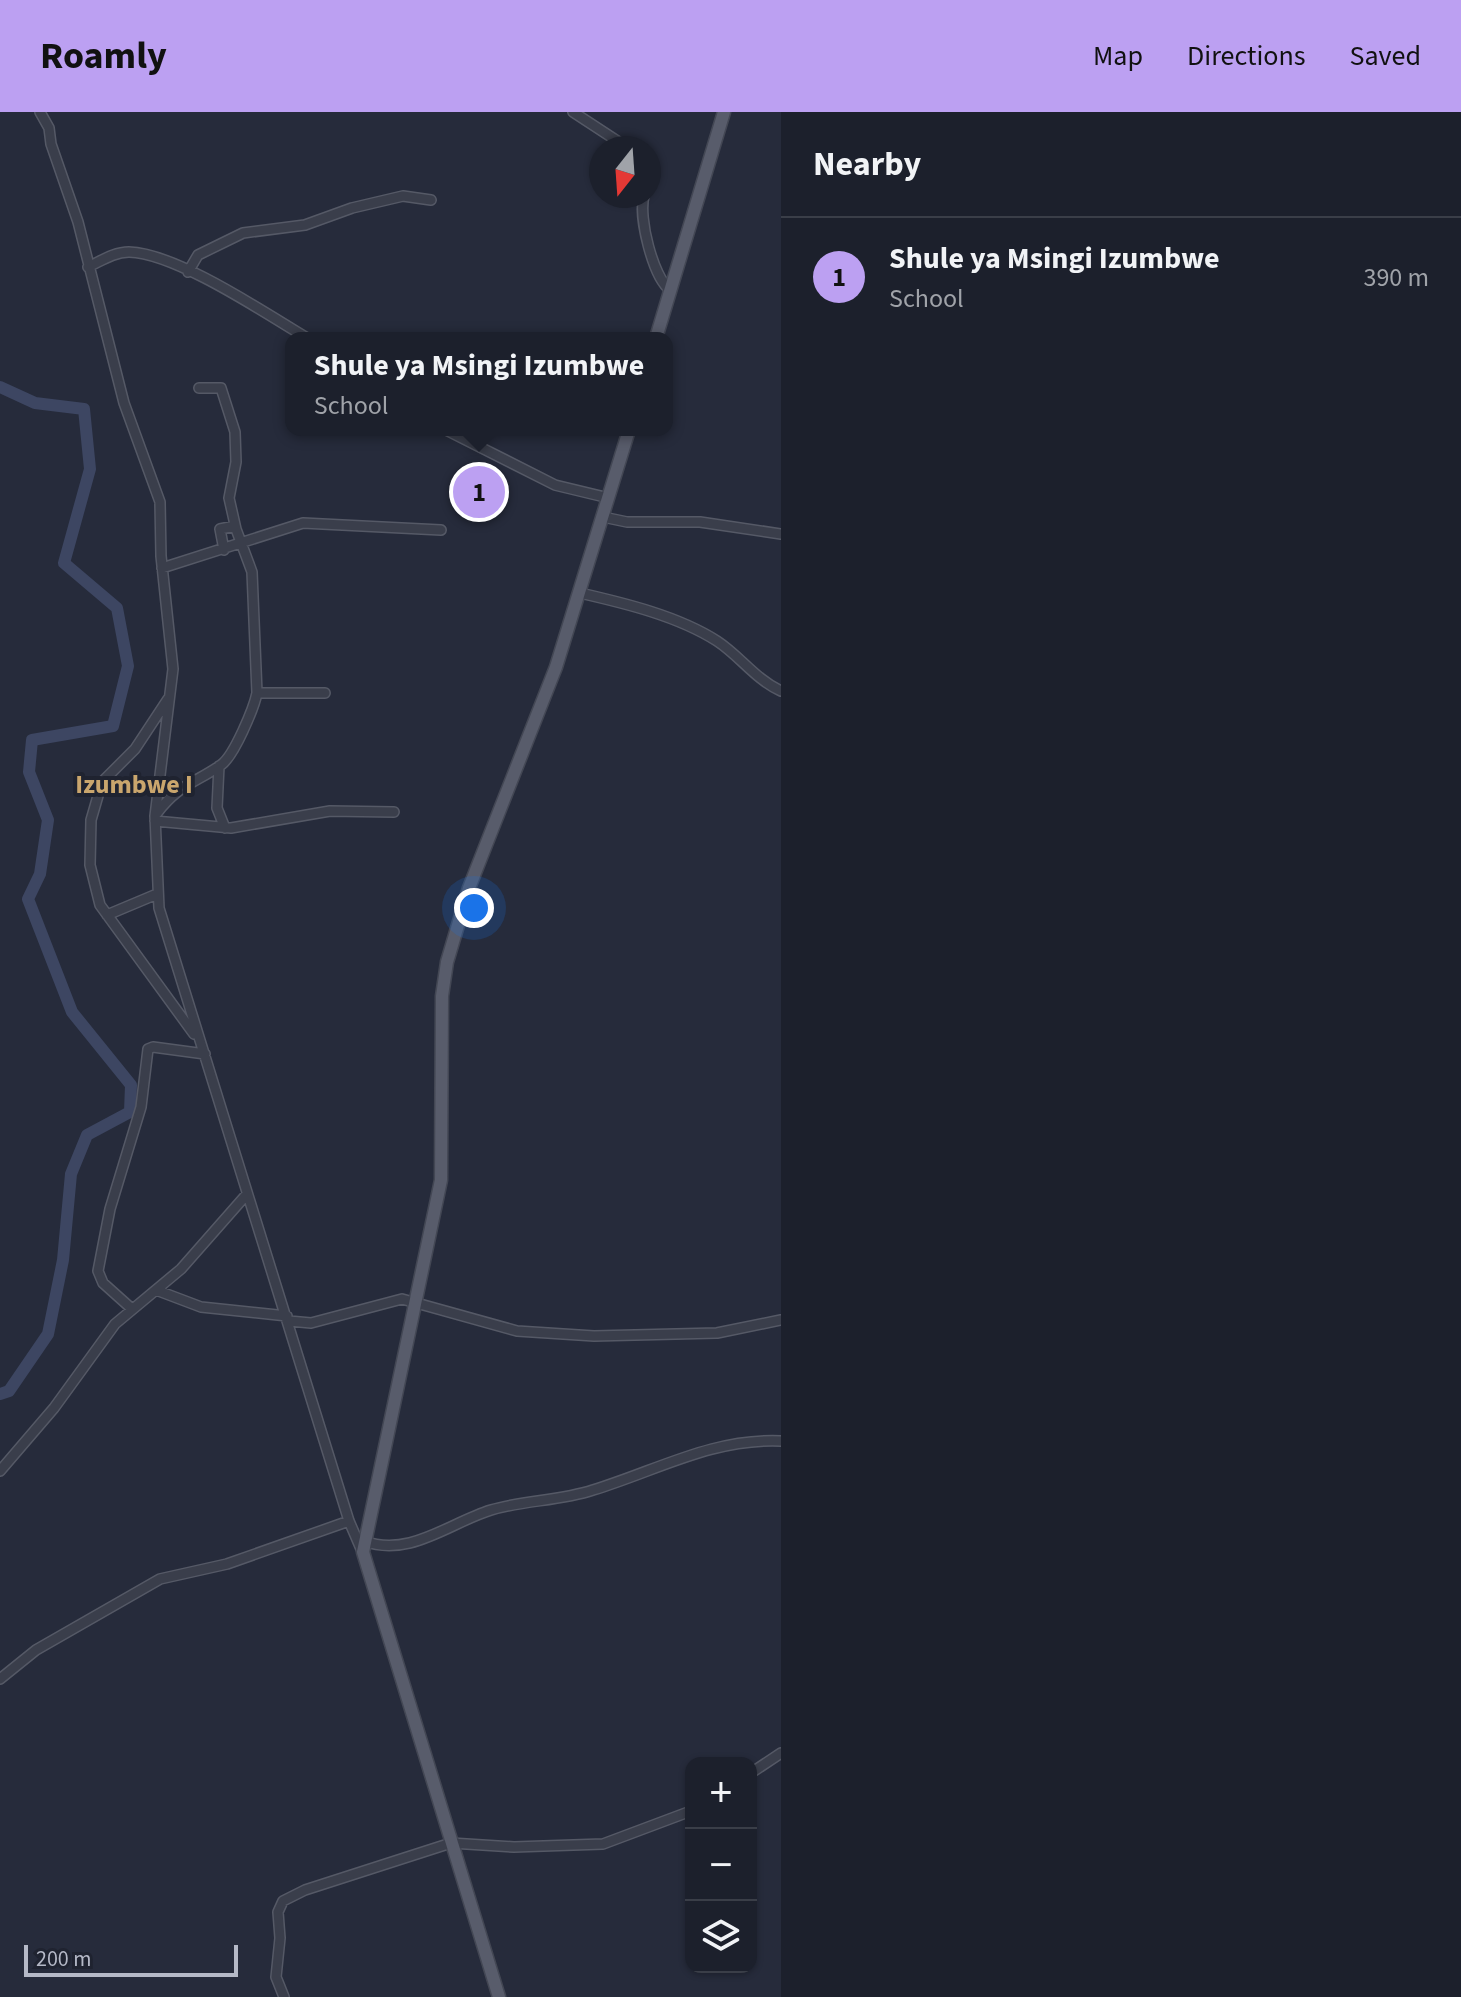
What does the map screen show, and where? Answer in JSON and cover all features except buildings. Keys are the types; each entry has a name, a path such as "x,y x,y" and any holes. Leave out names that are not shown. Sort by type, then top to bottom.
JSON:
{"main road":[{"path":"658,332 724,112"},
{"path":"499,1997 364,1546 443,1156 442,996 447,962 469,888 556,667 627,436"}],"street":[{"path":"40,112 49,128 51,144 63,172 124,403 159,495 162,568 172,654 171,692 155,819 157,894 162,923 349,1521 364,1546 391,1547 439,1534 486,1511 588,1492 728,1444 781,1441"},
{"path":"573,112 610,136"},
{"path":"188,272 198,255 243,233 305,225 352,208 396,198 431,200"},
{"path":"642,208 646,235 660,278 670,290"},
{"path":"88,267 127,252 188,272 234,294 297,332"},
{"path":"155,819 176,791 219,766 229,756 254,707 257,693 252,572 235,526 229,495 236,453 229,405 221,388 199,388"},
{"path":"458,436 555,485 609,498"},
{"path":"603,517 627,522 700,522 781,534"},
{"path":"162,568 303,523 441,530"},
{"path":"224,550 220,529 235,526"},
{"path":"580,593 639,609 707,635 760,679 781,691"},
{"path":"171,692 135,749 102,782 94,801 91,877 96,898 107,915 198,1039"},
{"path":"257,693 325,693"},
{"path":"219,766 217,808 225,828"},
{"path":"155,819 225,828 340,810 394,812"},
{"path":"107,915 157,894"},
{"path":"132,1309 103,1283 98,1271 106,1243 110,1209 141,1107 148,1049 205,1054"},
{"path":"0,1471 54,1408 115,1324 207,1242 247,1194"},
{"path":"156,1290 201,1307 311,1323 399,1299 416,1300 517,1331 594,1336 717,1333 781,1320"},
{"path":"0,1679 36,1650 160,1579 227,1564 349,1521"},
{"path":"757,1769 781,1753"},
{"path":"284,1997 275,1971 280,1947 278,1912 283,1901 319,1884 451,1843 514,1847 603,1844 685,1813"}],"waterway":[{"path":"0,387 35,403 84,409 90,469 64,563 117,608 128,666 113,726 32,740 29,772 48,820 40,874 28,899 72,1012 131,1085 130,1112 87,1135 71,1174 63,1260 48,1334 9,1391 0,1394"}],"place":[{"name":"Shule ya Msingi Izumbwe","path":"479,492"}],"district":[{"name":"Izumbwe I","path":"134,784"}]}
